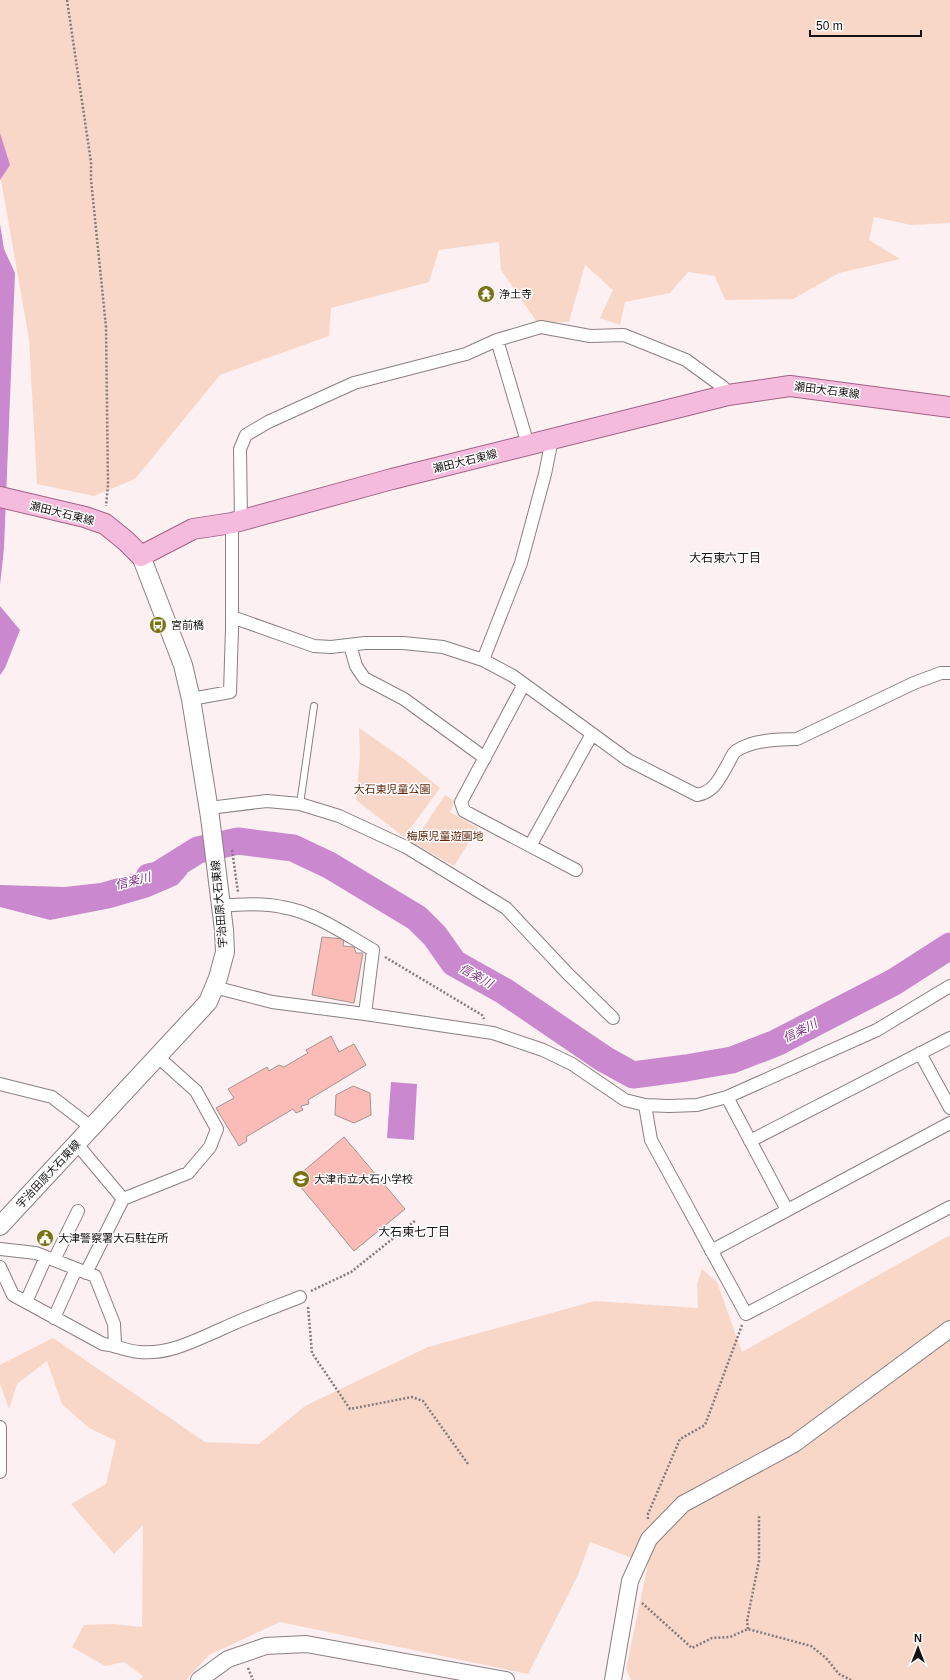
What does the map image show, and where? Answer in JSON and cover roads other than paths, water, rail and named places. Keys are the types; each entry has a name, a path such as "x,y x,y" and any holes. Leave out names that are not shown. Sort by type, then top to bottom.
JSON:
{"main road":[{"name":"瀬田大石東線","path":"0,497 85,516 105,524 126,541 141,556 193,529 236,522 528,445 728,395 790,386 950,407"},
{"name":"宇治田原大石東線","path":"0,1226 208,1002 218,978 225,952 209,813 191,699 183,665 141,556"}],"street":[{"path":"191,699 230,692 240,449 246,435 268,422 354,383 466,354 497,340 541,327 590,336 624,335 686,360 723,387 728,395"},
{"path":"497,340 528,445"},
{"path":"483,660 521,563 545,474 552,439"},
{"path":"232,617 314,646 331,647 365,643 403,643 443,647 483,660 513,676 628,760 696,795 707,793 715,786 735,752 753,744 782,739 796,739 914,683 941,673 950,673"},
{"path":"350,645 356,666 364,678 404,699 485,758"},
{"path":"524,684 461,802 464,811 576,870"},
{"path":"530,846 592,734"},
{"path":"209,813 267,801 300,804 339,816 406,847 506,908 568,974 613,1018"},
{"path":"220,900 283,907 297,911 334,928 372,950 365,1014"},
{"path":"214,987 272,1002 493,1033 544,1050 572,1064 625,1100 645,1105 696,1105 727,1097 877,1030 950,986"},
{"path":"750,1141 950,1038"},
{"path":"920,1053 950,1108"},
{"path":"54,1318 123,1198 188,1173 210,1147 217,1129 196,1091 157,1056"},
{"path":"0,1084 52,1097 91,1127"},
{"path":"727,1097 787,1210"},
{"path":"645,1105 651,1140 746,1314 950,1207"},
{"path":"711,1251 950,1123"},
{"path":"76,1143 123,1198"},
{"path":"26,1302 78,1211"},
{"path":"0,1249 36,1253 95,1276 114,1324 115,1345"},
{"path":"0,1267 13,1295 103,1344 115,1345 138,1352 168,1350 191,1343 300,1297"},
{"path":"613,1680 630,1581 649,1539 683,1504 794,1444 950,1329"},
{"path":"0,1427 0,1472"},
{"path":"199,1680 228,1659 266,1646 306,1644 506,1680"}],"lane":[{"path":"300,804 314,706"}],"water":[{"path":"0,133 10,165 0,180"},
{"path":"0,224 4,249 15,273 4,548 0,585"},
{"path":"0,606 20,630 5,668 0,675"},
{"path":"186,859 187,874 177,885 149,897 111,908 50,920 0,907 0,885 65,887 100,883"},
{"path":"391,1082 417,1084 414,1140 387,1138"}],"waterway":[{"name":"信楽川","path":"149,877 158,875 198,850 238,841 293,848 329,865 417,918 435,936 454,963 504,991 604,1059 633,1075 732,1060 776,1043 894,982 950,946"}],"place":[{"name":"浄土寺","path":"486,294"},
{"name":"宮前橋","path":"158,625"},
{"name":"大津市立大石小学校","path":"301,1179"},
{"name":"大津警察署大石駐在所","path":"45,1238"}],"district":[{"name":"大石東六丁目","path":"725,558"},
{"name":"大石東七丁目","path":"414,1232"}],"park label":[{"name":"大石東児童公園","path":"392,789"},
{"name":"梅原児童遊園地","path":"445,836"}]}
